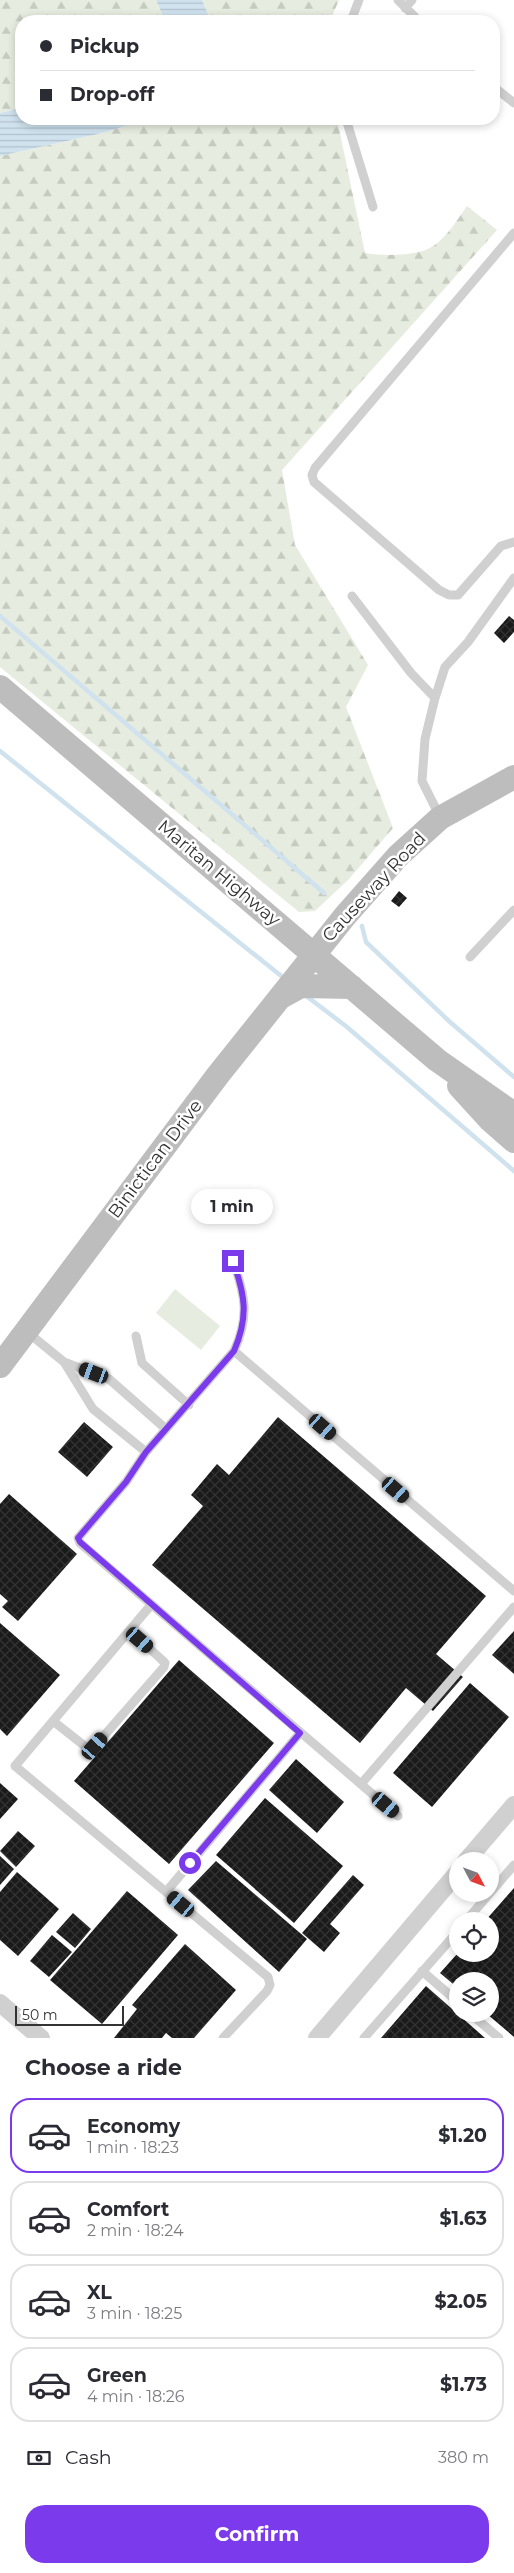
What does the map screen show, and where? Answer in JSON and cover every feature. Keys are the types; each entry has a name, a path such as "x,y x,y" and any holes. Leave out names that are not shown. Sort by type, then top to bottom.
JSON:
{"main road":[{"name":"Maritan Highway","path":"0,688 437,1060 514,1114"},
{"name":"Causeway Road","path":"314,954 398,856 440,818 514,777"},
{"name":"Binictican Drive","path":"0,1366 277,1000 314,954"},
{"path":"277,1000 301,986 352,987"},
{"name":"Maritan Highway","path":"437,1060 490,1120 514,1141"}],"street":[{"path":"474,1852 514,1805"},
{"path":"317,2038 449,1883"},
{"path":"0,2003 41,2038"}],"lane":[{"path":"353,15 359,0"},
{"path":"398,0 413,15"},
{"path":"405,8 412,0"},
{"path":"500,92 514,103"},
{"path":"348,125 373,207"},
{"path":"514,232 315,468 312,475 314,482 440,590 450,596 458,595 501,546 514,542"},
{"path":"440,818 422,781 425,739 444,667 468,642 514,578"},
{"path":"352,596 411,672 435,698"},
{"path":"470,957 514,910"},
{"path":"233,1261 242,1286 245,1306 242,1332 234,1351 146,1452 126,1482 78,1538 80,1542 151,1605 398,1816"},
{"path":"26,1331 64,1362 109,1379 166,1429"},
{"path":"136,1336 142,1363 189,1404"},
{"path":"234,1351 514,1591"},
{"path":"64,1362 93,1409 146,1452"},
{"path":"151,1605 15,1766 268,1977 270,1985 267,1992 223,2038"},
{"path":"361,1784 514,1607"},
{"path":"54,1721 86,1747 95,1746 164,1667 161,1659 130,1631"},
{"path":"166,1892 300,1733"},
{"path":"499,1883 514,1866"},
{"path":"474,1912 482,1902"},
{"path":"364,2038 449,1940"},
{"path":"422,1971 449,1994"},
{"path":"480,2022 499,2038"}],"green space":[{"path":"0,0 156,0 162,15 15,15 15,109 0,113"},
{"path":"202,0 339,0 333,15 208,15"},
{"path":"129,125 338,125 365,253 397,255 428,249 445,236 467,206 497,230 282,470 295,545 368,665 346,707 393,828 349,879 315,911 299,912 0,667 0,156"},
{"path":"175,1289 220,1326 201,1350 156,1313"}],"water":[{"path":"156,0 202,0 208,15 162,15"},
{"path":"15,109 15,125 129,125 0,156 0,113"}],"building":[{"path":"509,616 514,620 514,632 504,643 494,633"},
{"path":"399,891 407,898 399,907 391,901"},
{"path":"278,1417 486,1596 436,1654 463,1677 433,1711 406,1688 360,1743 152,1565 203,1506 191,1495 217,1464 229,1475"},
{"path":"84,1422 113,1447 87,1477 58,1452"},
{"path":"9,1494 77,1554 18,1621 2,1607 8,1601 0,1594 0,1504"},
{"path":"0,1623 60,1675 7,1736 0,1729"},
{"path":"514,1631 514,1674 492,1655"},
{"path":"179,1660 274,1743 169,1864 74,1781"},
{"path":"470,1683 509,1717 432,1807 393,1773"},
{"path":"296,1759 344,1802 317,1833 269,1790"},
{"path":"0,1783 18,1799 0,1819"},
{"path":"265,1798 343,1866 294,1923 216,1855"},
{"path":"18,1831 35,1846 16,1867 0,1851"},
{"path":"0,1856 14,1869 0,1885"},
{"path":"216,1861 307,1939 279,1972 188,1890"},
{"path":"17,1872 59,1909 18,1956 0,1940 0,1892"},
{"path":"353,1875 364,1885 330,1924 340,1933 324,1952 302,1933"},
{"path":"514,1888 514,2037 496,2022 499,2022 499,1972 449,1972 449,1980 440,1973 450,1962 499,1962 499,1912 493,1912"},
{"path":"127,1891 178,1935 102,2024 50,1980"},
{"path":"73,1913 91,1929 75,1948 56,1932"},
{"path":"52,1935 72,1952 49,1977 30,1961"},
{"path":"185,1944 236,1990 194,2038 172,2038 166,2033 162,2038 114,2038 137,2009 132,2005"},
{"path":"426,1986 449,2006 449,2022 467,2022 485,2038 381,2038"}],"waterway":[{"path":"0,616 324,893"},
{"path":"0,751 285,979"},
{"path":"362,926 366,942 450,1022 514,1077"},
{"path":"305,995 347,1027 514,1171"}],"route":[{"path":"190,1863 300,1733 151,1605 80,1542 78,1538 80,1533 126,1482 146,1452 234,1351 242,1332 245,1306 242,1286 233,1261"}]}
